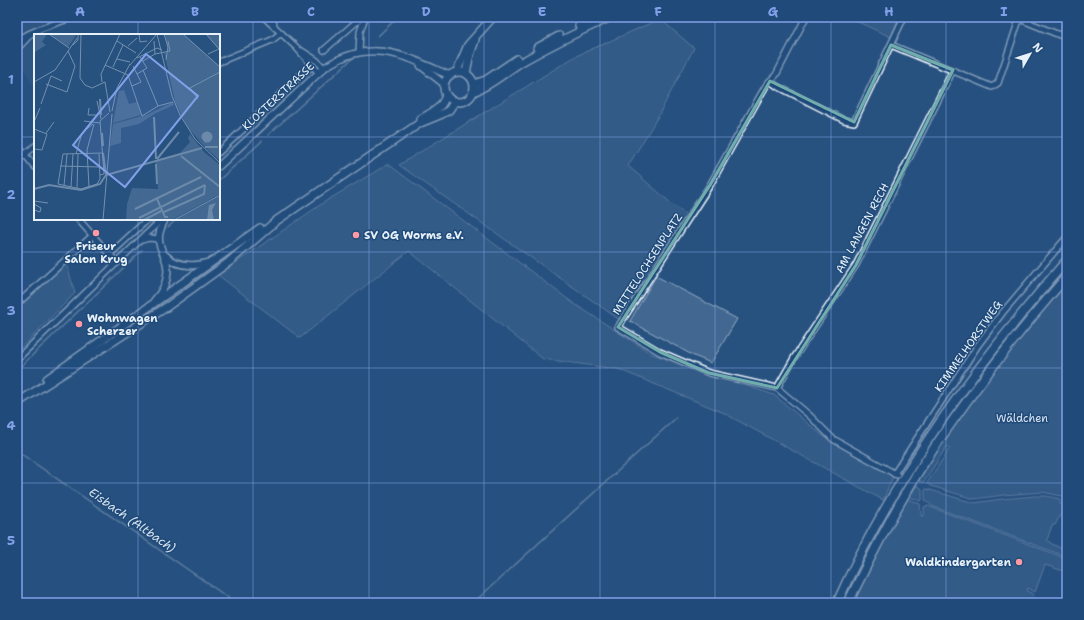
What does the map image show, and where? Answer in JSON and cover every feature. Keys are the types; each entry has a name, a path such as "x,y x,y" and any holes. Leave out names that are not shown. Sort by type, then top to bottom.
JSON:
{"highway":[{"path":"837,603 883,513 934,431 1009,331 1067,260"},
{"path":"848,603 878,542 920,470 963,408 1009,346 1067,276"}],"main road":[{"path":"457,71 468,45 493,17"},
{"path":"474,84 486,80 514,61 548,42 599,17"},
{"path":"473,92 492,84 525,60 566,38 611,17"},
{"path":"466,73 471,50 481,30"},
{"path":"17,400 214,261 438,109 444,102 446,95 444,84 449,75 457,71 466,73 472,79 474,84 473,92 465,101 455,102 446,95"},
{"path":"17,403 173,302 229,262 276,220 321,188 420,123 449,110 455,102"}],"street":[{"path":"17,39 74,17"},
{"path":"264,17 297,48 319,73"},
{"path":"272,17 274,25"},
{"path":"324,50 362,17"},
{"path":"358,52 360,32 365,17"},
{"name":"MITTELOCHSENPLATZ","path":"806,17 776,75 767,84 710,185 618,327 660,352 708,373 777,388 809,415 833,439 896,474"},
{"path":"770,81 844,120 854,122 904,17"},
{"path":"891,45 992,87 998,83 1020,18 1067,38"},
{"path":"17,49 33,32"},
{"path":"220,62 272,40 282,33"},
{"path":"297,48 314,59 324,68"},
{"name":"KLOSTERSTRASSE","path":"220,165 324,68 338,59 358,52 385,52 414,60 449,75"},
{"name":"KLOSTERSTRASSE","path":"414,60 444,84"},
{"path":"220,151 304,72 313,66"},
{"name":"AM LANGEN RECH","path":"777,388 794,358 856,265 953,70"},
{"path":"17,144 34,166"},
{"path":"17,161 34,147"},
{"path":"79,220 117,263"},
{"path":"109,255 147,220"},
{"path":"17,359 161,220"},
{"path":"151,305 160,294 167,278 168,267 158,239 160,230 165,220"},
{"path":"17,304 92,236"},
{"name":"KIMMELHORSTWEG","path":"896,474 978,345 1003,312 1067,237"},
{"path":"141,240 149,238 158,239"},
{"path":"163,254 172,261 185,265 202,265 214,261"}],"highlighted area":[{"path":"891,45 953,70 856,265 777,388 709,373 660,352 618,327 710,185 770,81 854,122"}],"shaded area":[{"path":"17,17 57,17 17,33"},
{"path":"34,40 34,86 33,86 17,55"}],"green space":[{"path":"847,17 899,17 891,37"},
{"path":"660,19 694,48 657,118 628,166 688,216 620,320 399,165 576,56"},
{"path":"388,164 573,303 652,354 774,395 823,436 850,452 894,474 883,500 722,412 618,369 543,359 409,251 300,338 218,275 326,201"},
{"path":"66,262 75,293 17,352 17,307"},
{"path":"656,276 737,319 711,363 694,356 630,321"},
{"name":"Wäldchen","path":"1067,284 1067,497 1042,492 974,499 931,486 927,483 950,448 947,446 924,482 917,481 1007,355"},
{"path":"917,485 922,489 921,501 910,497"},
{"path":"927,489 974,503 1035,496 1046,496 1060,499 1060,504 1066,507 1055,525 1052,525 1047,540 1067,551 1067,557 932,506 925,500 925,490"},
{"path":"908,499 920,504 921,516 924,516 924,507 928,506 1067,559 1067,572 1045,565 1035,592 1028,588 1027,591 1034,595 1033,599 1028,602 1023,601 1022,603 852,603 880,547"}],"waterway":[{"path":"378,36 398,17"},
{"path":"268,135 353,58"},
{"path":"220,179 262,141"},
{"path":"168,227 176,220"},
{"path":"17,370 142,250"},
{"path":"473,603 676,418"},
{"name":"Eisbach (Altbach)","path":"17,451 236,603"}],"place":[{"name":"Friseur Salon Krug","path":"96,233"},
{"name":"SV OG Worms e.V.","path":"356,235"},
{"name":"Wohnwagen Scherzer","path":"79,324"},
{"name":"Waldkindergarten","path":"1019,562"}]}
